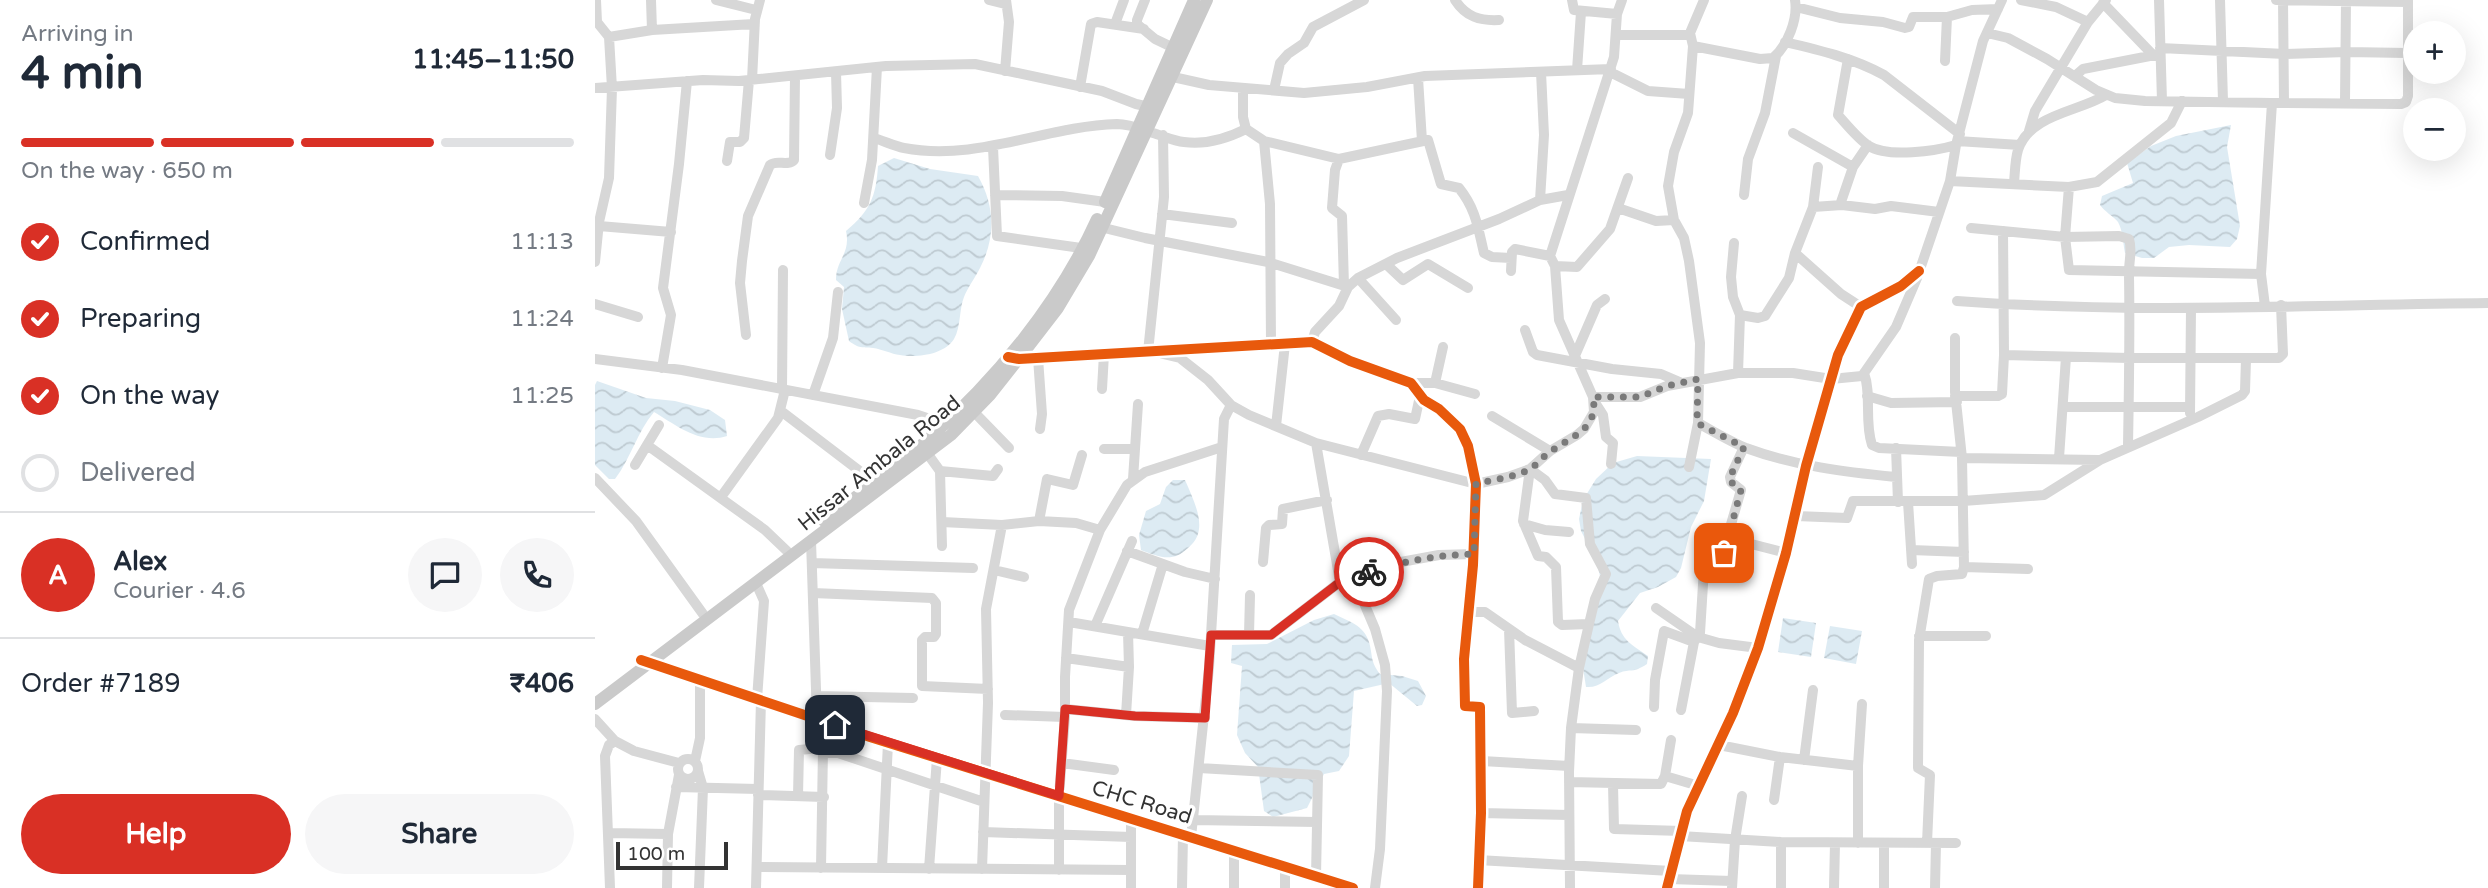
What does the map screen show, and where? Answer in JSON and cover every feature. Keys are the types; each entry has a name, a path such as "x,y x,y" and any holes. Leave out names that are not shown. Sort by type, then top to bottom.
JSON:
{"main road":[{"name":"Hissar Ambala Road","path":"1178,50 1194,0"},
{"name":"Hissar Ambala Road","path":"595,695 756,583 951,435 974,412 1013,358 1081,248 1098,227 1178,50 1207,0"},
{"name":"Hissar Ambala Road","path":"595,704 703,614 787,551 945,424 1013,358 1058,308 1089,256 1105,202 1142,129"}],"street":[{"path":"595,262 598,220 609,178 612,88 609,37 597,22 596,0"},
{"path":"651,0 652,30"},
{"path":"716,0 758,5 744,138 740,142 730,142 727,161"},
{"path":"989,0 1005,2 1009,22 1005,71"},
{"path":"1115,24 1124,0"},
{"path":"1145,0 1136,22 1155,39 1178,50"},
{"path":"1274,90 1280,63 1304,43 1313,27 1364,0"},
{"path":"1455,0 1471,17 1499,20"},
{"path":"1572,0 1573,9 1581,12 1617,15"},
{"path":"1611,464 1613,443 1606,437 1603,415 1593,399 1559,320 1552,261 1568,195 1614,57 1617,15 1622,0"},
{"path":"1689,467 1697,423 1700,343 1691,272 1684,238 1674,219 1668,186 1674,152 1687,119 1691,40 1704,0"},
{"path":"2021,0 2056,6 2088,22"},
{"path":"2159,0 2157,52 2162,101"},
{"path":"2220,0 2223,101"},
{"path":"2276,0 2408,1 2408,21"},
{"path":"2283,0 2284,103"},
{"path":"2345,102 2346,1"},
{"path":"2014,183 2020,145 2029,131 2035,111 2088,22 2104,2 2157,52"},
{"path":"1744,195 1748,159 1765,113 1776,55 1796,17 1796,4 1840,18 1883,22 1905,29 1909,27 1913,17 1947,17 2000,4"},
{"path":"1593,399 1640,397 1667,386 1738,373 1793,373 1831,379 1857,377 1864,373 1896,327 1919,271 1950,181 1983,41 2000,4"},
{"path":"1577,70 1581,12"},
{"path":"1945,61 1947,17"},
{"path":"1080,87 1091,23 1143,29"},
{"path":"609,37 652,30 754,24"},
{"path":"1987,33 2008,38 2106,95 2132,100 2401,104 2406,102 2407,84"},
{"path":"1616,35 1691,40 1765,60 1776,55"},
{"path":"1785,42 1848,59 1884,75 1958,140"},
{"path":"2075,76 2085,68 2157,52 2403,53"},
{"path":"1848,59 1838,115 1868,145 1882,150 1916,151 1943,149 1958,140 2020,145"},
{"path":"595,88 687,81 750,80 939,63 975,64 1102,91 1152,108"},
{"path":"864,203 872,160 877,67"},
{"path":"1166,76 1209,85 1317,92 1367,88 1418,78 1577,70 1610,71 1649,91 1689,94"},
{"path":"830,155 837,108 836,72"},
{"path":"1540,200 1544,135 1541,72"},
{"path":"746,335 740,283 748,216 770,165 774,162 790,163 794,160 795,76"},
{"path":"1418,78 1422,141"},
{"path":"662,368 671,315 663,288 687,81"},
{"path":"1243,88 1246,129 1264,141 1339,159 1429,141 1441,184 1459,188 1472,205 1480,226 1484,253 1492,257 1511,258"},
{"path":"2029,131 2041,122 2106,95"},
{"path":"1950,181 2069,187 2097,182 2172,123 2182,101"},
{"path":"2265,306 2261,274 2272,103"},
{"path":"874,138 903,148 977,150 1102,125 1119,124 1184,142 1232,136 1246,129"},
{"path":"1793,133 1853,167"},
{"path":"1151,351 1162,214 1163,135"},
{"path":"1264,141 1270,204 1271,344"},
{"path":"1840,205 1853,167 1868,145"},
{"path":"993,146 999,238 1081,248"},
{"path":"1312,342 1315,332 1339,306 1346,286 1342,216 1332,208 1339,159"},
{"path":"1740,315 1758,318 1765,316 1788,281 1795,253 1813,207 1818,167"},
{"path":"1511,271 1511,258 1513,251 1517,249 1572,268 1580,265 1610,229 1628,178"},
{"path":"2069,187 2065,237 2069,270 2261,274"},
{"path":"995,195 1062,196 1105,202"},
{"path":"1346,286 1386,264 1540,200 1568,195"},
{"path":"1813,207 1840,205 1875,209 1891,206 1939,212"},
{"path":"1618,208 1659,222 1674,219"},
{"path":"1162,214 1231,223"},
{"path":"598,220 671,232"},
{"path":"1098,227 1271,263 1346,286"},
{"path":"1971,228 2065,237 2126,236 2131,248 2128,272 2129,446"},
{"path":"1867,397 1892,403 2001,396 2004,355 2003,230"},
{"path":"1734,243 1731,277 1733,297 1740,315 1738,373"},
{"path":"1795,253 1841,294 1861,307"},
{"path":"1386,264 1403,280 1428,264 1468,288"},
{"path":"721,497 781,411 783,270"},
{"path":"1669,879 1688,811 1719,745 1758,648 1838,355 1861,307 1901,286 1919,271"},
{"path":"1358,278 1396,320"},
{"path":"813,395 833,338 838,292"},
{"path":"1575,360 1597,305 1605,299"},
{"path":"1957,301 2191,308 2488,303"},
{"path":"595,304 638,317"},
{"path":"2004,355 2246,359 2282,356 2281,305"},
{"path":"2191,308 2191,420"},
{"path":"1525,330 1535,354 1612,369 1661,374 1682,383"},
{"path":"1935,888 1930,775 1918,768 1919,636 1929,579 1962,574 1964,567 1962,455 1956,399 1955,338"},
{"path":"1013,358 1312,342 1350,362 1411,383 1435,383 1475,394"},
{"path":"1276,426 1285,344"},
{"path":"1435,383 1443,347"},
{"path":"1151,351 1180,358 1208,380 1231,405 1316,443 1476,484 1530,469 1584,429 1592,416 1593,399"},
{"path":"1102,389 1104,354"},
{"path":"2059,458 2066,357"},
{"path":"1038,358 1042,414 1040,429"},
{"path":"595,359 813,395 918,415 945,424"},
{"path":"1796,516 1846,518 1849,517 1853,501 1963,501 2044,495 2100,460 2191,420 2243,393 2246,359"},
{"path":"1864,373 1867,382 1866,421 1871,443 1875,447 1962,455 2100,460"},
{"path":"1411,383 1420,396 1460,429 1468,446 1476,484 1474,554 1465,659 1465,706 1480,707 1482,761 1478,888"},
{"path":"1361,455 1378,416 1389,414 1415,419 1420,396"},
{"path":"1133,479 1138,404"},
{"path":"1182,888 1205,718 1224,419 1231,405"},
{"path":"2064,407 2190,407"},
{"path":"781,411 874,482"},
{"path":"974,412 1009,448"},
{"path":"1492,416 1550,452"},
{"path":"1697,423 1744,447 1806,466 1896,477"},
{"path":"635,465 659,425"},
{"path":"1316,443 1340,582"},
{"path":"647,445 765,530 787,551"},
{"path":"1059,870 1059,796 1069,610 1100,530 1127,485 1145,472 1222,447"},
{"path":"1681,710 1696,640 1701,633 1704,569 1707,566 1719,565 1741,490 1731,482 1730,477 1744,447"},
{"path":"1104,449 1134,449"},
{"path":"1896,449 1896,477 1903,502 1912,564"},
{"path":"927,453 940,471 942,546"},
{"path":"1039,521 1047,479 1073,485 1082,455"},
{"path":"940,471 993,476 998,469"},
{"path":"1530,469 1524,524 1538,556 1546,557 1556,567 1558,623 1588,624"},
{"path":"1530,469 1545,480 1555,495 1586,498 1590,544 1606,574 1588,624 1571,727 1570,888"},
{"path":"597,483 636,521 703,614"},
{"path":"1263,562 1266,528 1269,525 1282,524 1283,509 1327,500"},
{"path":"942,522 1002,525 1039,521 1076,523 1100,530"},
{"path":"1524,524 1545,530 1569,532"},
{"path":"982,869 988,689 986,610 1002,525"},
{"path":"1727,538 1786,553"},
{"path":"811,541 818,749 824,797 821,868"},
{"path":"1095,626 1129,546 1163,564 1215,579"},
{"path":"1911,550 1964,552"},
{"path":"1069,622 1142,634 1211,641 1249,635 1271,635 1340,582 1401,562 1439,555 1474,554"},
{"path":"812,563 973,568"},
{"path":"1142,634 1163,564"},
{"path":"1964,567 2028,569"},
{"path":"994,570 1024,577"},
{"path":"1353,577 1375,629 1385,665 1387,691 1380,849 1375,888"},
{"path":"756,583 764,601 759,699 757,888"},
{"path":"813,593 932,598 936,603 936,634 922,640 922,686 988,689"},
{"path":"1249,635 1250,595"},
{"path":"1656,608 1696,640"},
{"path":"1469,612 1485,612 1525,640 1579,668"},
{"path":"1509,629 1512,713 1534,711"},
{"path":"1654,707 1655,680 1664,631 1696,640 1758,648"},
{"path":"1126,715 1128,632"},
{"path":"1919,636 1986,636"},
{"path":"1066,659 1129,667"},
{"name":"CHC Road","path":"646,661 888,743 1316,876 1334,885 1353,888"},
{"path":"595,719 615,741 679,769 690,779 696,766 700,738 700,680"},
{"path":"1804,760 1813,690"},
{"path":"816,696 913,698"},
{"path":"1858,844 1858,766 1862,704"},
{"path":"1005,715 1065,713 1205,718"},
{"path":"1571,727 1636,730"},
{"path":"1569,782 1659,785 1665,776 1671,740"},
{"path":"610,888 605,756 609,745 615,741"},
{"path":"881,868 888,743"},
{"path":"1719,745 1780,757 1858,766"},
{"path":"798,796 798,753 801,749 818,749 827,753 838,753 984,802"},
{"path":"1774,800 1780,757"},
{"path":"667,888 668,834 679,769 689,758 696,766 703,788 699,888"},
{"path":"929,869 937,758"},
{"path":"1482,761 1569,766"},
{"path":"1062,763 1114,770"},
{"path":"1199,768 1318,775 1316,876"},
{"path":"1665,776 1699,786"},
{"path":"1613,785 1614,829 1781,842 1956,843"},
{"path":"676,787 824,797"},
{"path":"1478,860 1571,866 1695,885 1732,885 1742,796"},
{"path":"1481,813 1569,815"},
{"path":"1131,888 1132,819"},
{"path":"1193,820 1317,822"},
{"path":"983,832 1132,837"},
{"path":"609,833 668,834"},
{"path":"1781,842 1781,888"},
{"path":"1834,888 1835,843"},
{"path":"1884,843 1884,888"},
{"path":"1234,851 1234,888"},
{"path":"757,867 1131,870"},
{"path":"1285,867 1285,888"}],"water":[{"path":"2231,125 2227,147 2240,226 2237,239 2230,247 2169,247 2154,258 2125,253 2118,222 2100,205 2102,196 2133,183 2127,163 2151,146 2176,136"},
{"path":"894,158 930,169 978,176 990,210 989,245 964,297 954,339 944,349 921,355 907,356 858,346 849,341 842,309 844,287 836,280 847,245 846,231 861,217 870,203 876,186 878,166"},
{"path":"597,381 646,398 675,401 710,410 725,420 727,436 698,436 654,412 621,471 615,479 609,479 595,465"},
{"path":"1637,456 1711,459 1704,501 1691,527 1681,568 1676,577 1640,593 1618,621 1625,638 1648,656 1647,664 1619,673 1596,686 1586,687 1583,668 1600,576 1596,560 1581,531 1579,519 1583,500 1596,479 1613,463"},
{"path":"1173,480 1185,480 1197,511 1198,535 1188,548 1177,556 1154,555 1141,550 1139,535 1146,511 1160,504 1166,487"},
{"path":"1334,614 1355,624 1367,636 1373,662 1380,674 1418,681 1426,696 1422,705 1417,706 1389,683 1354,691 1349,756 1339,771 1324,774 1307,808 1273,817 1264,811 1258,767 1245,753 1237,735 1242,666 1231,663 1232,645 1267,644 1314,620"},
{"path":"1783,618 1816,623 1811,657 1778,652"},
{"path":"1830,626 1862,631 1856,664 1824,658"}],"cycle path":[{"path":"1667,888 1687,811 1733,713 1758,648 1838,355 1861,307 1901,286 1919,271"},
{"path":"1008,357 1019,359 1312,342 1350,361 1411,383 1424,400 1439,409 1460,429 1468,446 1476,484 1473,565 1464,659 1465,706 1480,707 1481,813 1478,888"},
{"path":"641,660 870,737 1353,888"}],"way so far":[{"path":"1369,572 1401,562 1439,555 1474,554 1476,484 1524,472 1577,435 1592,416 1595,406 1593,397 1640,397 1667,386 1698,379 1697,423 1744,447 1730,477 1731,482 1741,490 1724,553"}],"route":[{"path":"835,725 1059,796 1065,709 1135,716 1205,718 1211,635 1271,635 1340,582 1369,572"}]}
